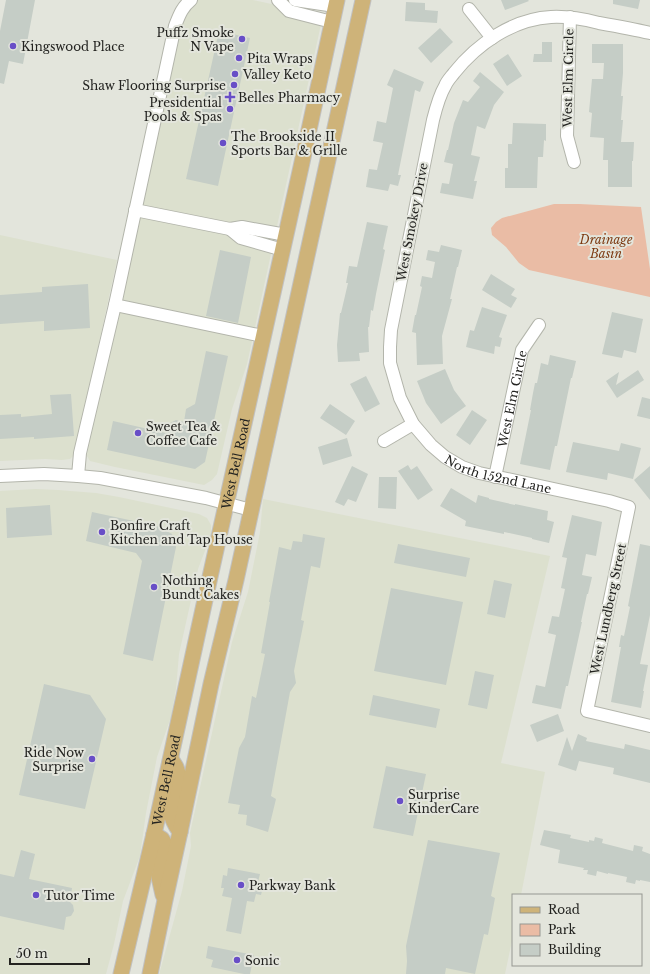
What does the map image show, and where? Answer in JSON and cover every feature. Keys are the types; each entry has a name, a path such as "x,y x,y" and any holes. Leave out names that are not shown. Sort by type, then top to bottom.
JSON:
{"main road":[{"name":"West Bell Road","path":"150,974 164,900 363,0"},
{"name":"West Bell Road","path":"121,974 171,758 263,336 285,242 336,3"},
{"path":"171,758 178,773 171,812 174,824 180,832"},
{"path":"154,834 162,839 165,844 159,877 164,900"}],"street":[{"path":"78,476 80,453 115,306 175,26 180,14 191,0"},
{"path":"278,0 289,11 332,22"},
{"path":"295,0 336,3"},
{"path":"469,9 492,38"},
{"name":"West Smokey Drive","path":"413,424 400,398 390,363 391,330 431,128 438,102 445,85 468,57 492,38 516,25 535,18 570,17 650,33"},
{"name":"West Elm Circle","path":"570,17 567,136 574,162"},
{"path":"135,210 230,229 242,227 285,242"},
{"path":"115,306 263,336"},
{"name":"West Elm Circle","path":"495,477 522,350 539,325"},
{"path":"384,441 413,424"},
{"name":"North 152nd Lane","path":"413,424 431,445 462,467 495,477 609,501 629,507"},
{"path":"0,476 44,474 110,479 206,498 251,510"},
{"name":"West Lundberg Street","path":"629,507 587,711 650,726"}],"shaded area":[{"path":"198,0 253,0 323,15 247,364 232,409 217,474 212,480 204,485 90,461 87,456 180,21 188,6"},
{"path":"0,235 117,260 75,453 70,459 0,461"},
{"path":"36,489 96,493 119,497 199,514 207,518 211,525 211,535 198,569 179,654 176,689 171,717 157,757 146,813 140,856 123,901 106,974 0,974 0,491"},
{"path":"263,499 550,556 501,763 545,772 521,894 512,894 512,941 505,974 159,974 182,891 191,846 190,833 232,642 248,592 260,532"}],"green space":[{"name":"Drainage Basin","path":"554,204 641,207 650,269 650,297 529,270 519,263 506,247 492,235 491,228 502,218"}],"building":[{"name":"Kingswood Place","path":"6,0 35,0 23,64 9,61 4,84 0,83 0,31"},
{"path":"501,0 528,0 529,1 505,10"},
{"path":"613,0 640,0 638,9 613,4"},
{"path":"406,2 425,3 425,10 438,11 437,23 405,21"},
{"path":"440,28 453,42 431,63 418,48"},
{"path":"219,31 250,38 218,186 186,179"},
{"path":"542,42 552,42 552,62 533,62 534,54 542,54"},
{"path":"592,44 623,44 621,96 623,96 621,120 623,120 621,142 634,142 632,187 608,187 608,160 603,160 604,138 590,137 592,113 589,112 592,79 603,79 604,63 592,63"},
{"path":"508,54 522,76 507,86 493,64"},
{"path":"394,69 424,82 420,92 415,90 398,175 401,175 398,186 390,184 388,191 366,187 369,169 377,170 383,143 373,141 377,121 386,123 393,88 387,85"},
{"path":"480,72 504,92 494,105 485,129 477,126 471,155 480,157 474,181 477,181 473,199 440,193 442,183 449,184 453,164 444,162 454,123 463,100 468,102 480,87 473,81"},
{"path":"513,123 546,124 546,141 544,140 543,157 538,157 537,188 505,188 505,168 508,168 508,144 512,144"},
{"path":"367,222 388,226 383,249 385,250 373,311 371,310 368,327 369,352 359,353 360,361 338,362 337,345 340,313 348,283 346,283 349,266 357,267"},
{"path":"441,245 462,250 450,299 452,299 442,336 443,364 417,365 416,333 412,332 422,287 420,286 422,276 432,278 435,262 426,260 428,250 439,252"},
{"path":"220,250 251,257 238,323 206,316"},
{"path":"491,274 515,289 511,295 517,298 511,308 482,290"},
{"path":"88,284 90,328 44,331 44,321 0,324 0,295 42,292 42,287"},
{"path":"482,307 507,315 499,337 502,338 500,347 495,346 494,354 466,347 470,330 474,331"},
{"path":"612,312 643,319 636,353 624,350 622,358 602,354"},
{"path":"206,351 228,356 205,462 195,469 107,450 113,421 166,433 168,424 176,420 184,422 186,409 195,404"},
{"path":"550,355 576,361 557,446 555,446 550,470 520,464 535,383 537,383 541,363 548,365"},
{"path":"445,369 454,390 466,406 441,424 426,403 417,381"},
{"path":"638,370 644,380 617,398 606,381 619,372 616,385"},
{"path":"366,376 380,404 365,412 350,384"},
{"path":"71,394 74,436 34,439 34,437 0,439 0,415 21,414 21,417 52,414 50,395"},
{"path":"642,397 650,399 650,419 637,416"},
{"path":"330,404 355,421 346,435 320,418"},
{"path":"472,410 487,420 470,445 456,435"},
{"path":"347,438 352,456 323,465 318,447"},
{"path":"573,442 619,451 621,443 641,448 633,479 608,473 607,480 566,472"},
{"path":"408,465 411,470 417,466 433,490 418,500 398,471"},
{"path":"352,466 368,474 356,502 348,499 344,506 335,502"},
{"path":"650,466 650,500 634,480"},
{"path":"379,477 397,477 396,509 378,508"},
{"path":"451,488 476,503 478,495 515,505 548,511 547,520 554,522 549,543 504,532 504,534 465,526 466,521 440,506"},
{"path":"50,505 52,535 7,538 6,508"},
{"path":"92,512 157,526 172,534 176,547 153,661 123,654 142,561 136,553 86,541"},
{"path":"572,515 602,522 596,556 586,554 582,575 592,577 587,594 568,686 566,686 561,709 532,703 536,685 545,687 556,635 548,633 552,616 559,617 565,589 561,588 567,558 562,557"},
{"path":"303,534 325,538 320,568 311,566 301,620 304,621 294,671 296,683 290,692 271,796 276,799 268,832 246,825 247,815 238,814 240,805 228,803 239,748 245,737 252,696 256,698 265,654 261,653 279,547 291,550 293,541 302,542"},
{"path":"398,544 470,558 466,577 394,563"},
{"path":"640,544 650,546 650,615 640,664 648,665 641,708 611,702 621,647 619,647 621,635 624,636"},
{"path":"494,580 512,584 505,618 487,614"},
{"path":"391,588 463,602 446,685 374,671"},
{"path":"475,671 494,675 487,709 468,705"},
{"path":"44,684 90,695 106,719 85,809 19,795"},
{"path":"373,695 440,709 436,728 369,715"},
{"path":"558,714 564,731 537,742 530,725"},
{"path":"578,734 587,738 586,741 624,749 625,744 650,750 650,783 613,774 614,768 579,761 576,771 558,765 567,737 572,751"},
{"name":"Surprise KinderCare","path":"386,766 426,774 413,836 373,828"},
{"path":"544,830 571,835 570,838 589,842 589,840 594,841 595,837 603,839 602,843 633,851 634,845 643,847 642,851 650,854 650,882 636,880 635,884 626,882 627,877 597,871 596,876 587,874 588,870 583,870 584,868 558,863 560,850 540,845"},
{"path":"428,840 500,853 491,896 495,898 488,935 484,934 475,974 446,968 445,974 406,974 406,946"},
{"name":"Tutor Time","path":"21,850 35,854 29,879 72,888 70,902 73,905 74,911 71,916 66,917 64,930 0,916 0,874 14,877"},
{"path":"228,868 260,874 258,882 264,883 261,895 256,894 254,902 247,901 241,934 226,931 232,898 222,896 224,888 221,888 223,875 227,876"},
{"path":"208,946 254,955 250,974 211,967 213,960 206,958"}],"place":[{"name":"Puffz Smoke N Vape","path":"242,39"},
{"name":"Kingswood Place","path":"13,46"},
{"name":"Pita Wraps","path":"239,58"},
{"name":"Valley Keto","path":"235,74"},
{"name":"Shaw Flooring Surprise","path":"234,85"},
{"name":"Belles Pharmacy","path":"230,97"},
{"name":"Presidential Pools & Spas","path":"230,109"},
{"name":"The Brookside II Sports Bar & Grille","path":"223,143"},
{"name":"Sweet Tea & Coffee Cafe","path":"138,433"},
{"name":"Bonfire Craft Kitchen and Tap House","path":"102,532"},
{"name":"Nothing Bundt Cakes","path":"154,587"},
{"name":"Ride Now Surprise","path":"92,759"},
{"name":"Surprise KinderCare","path":"400,801"},
{"name":"Parkway Bank","path":"241,885"},
{"name":"Tutor Time","path":"36,895"},
{"name":"Sonic","path":"237,960"}]}
